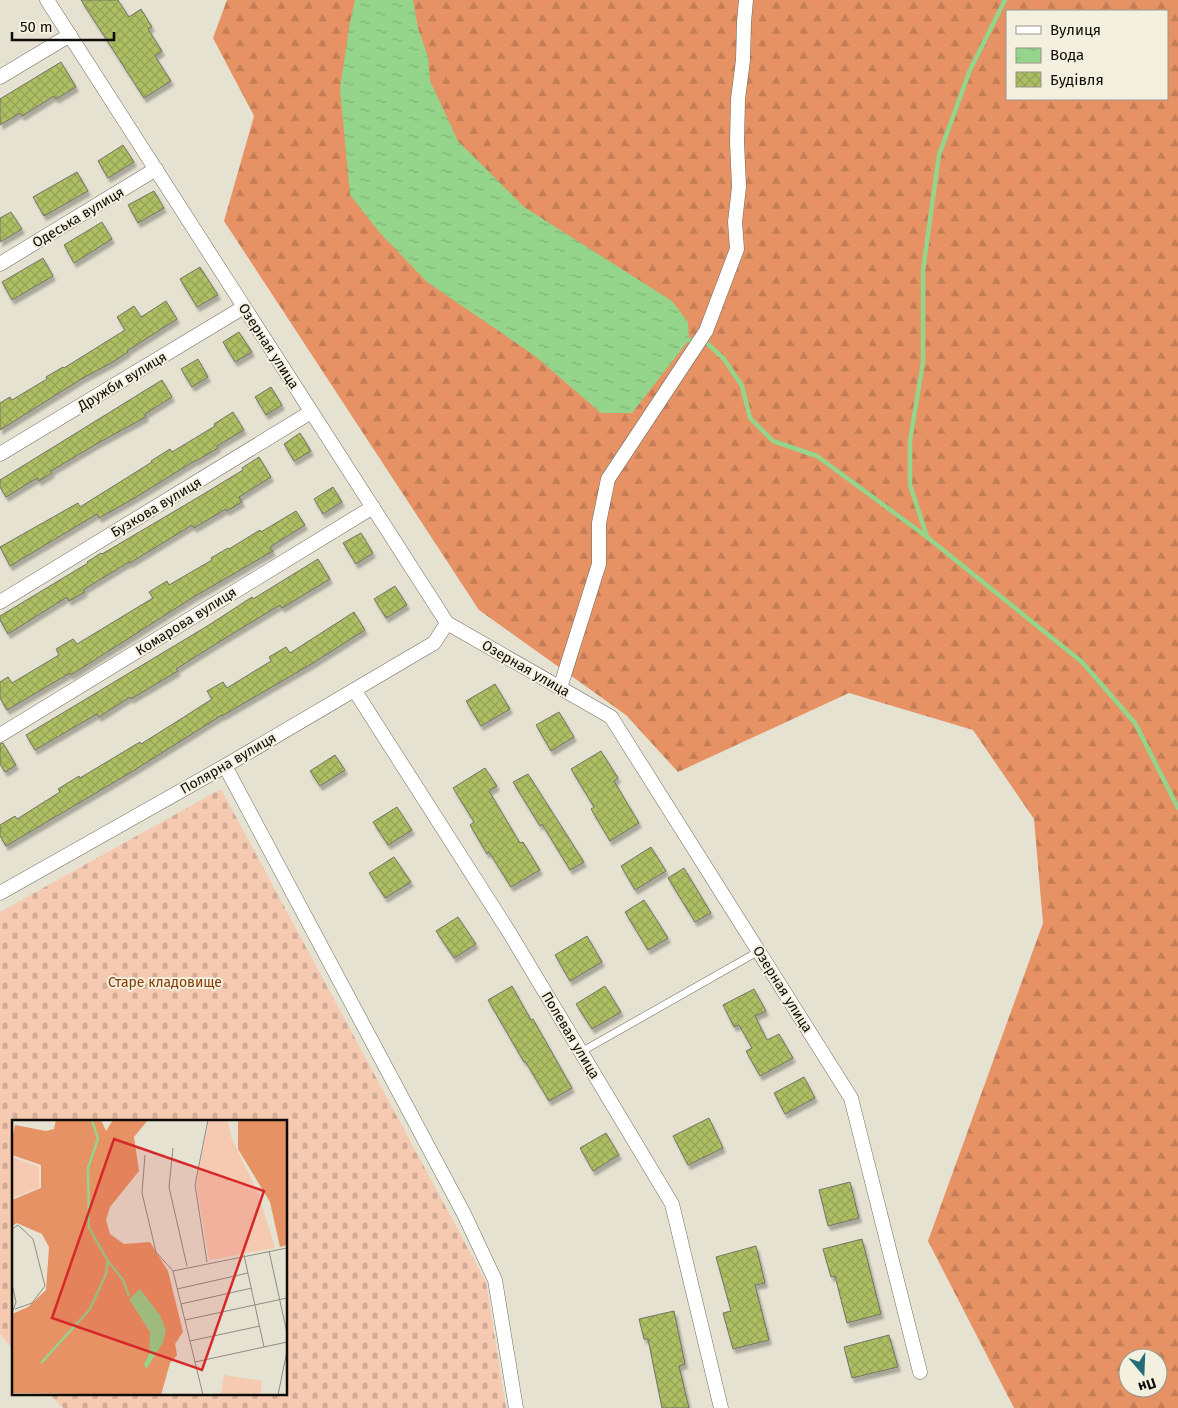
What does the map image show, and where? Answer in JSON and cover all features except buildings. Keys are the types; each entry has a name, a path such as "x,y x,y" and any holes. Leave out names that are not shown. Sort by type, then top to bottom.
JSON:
{"street":[{"name":"Озерная улица","path":"47,0 447,622 611,717 851,1098 920,1372"},
{"path":"560,688 599,564 599,523 608,479 706,331 737,249 735,222 739,187 738,98 744,60 746,0"},
{"path":"0,77 70,35"},
{"name":"Одеська вулиця","path":"0,264 156,169"},
{"name":"Дружби вулиця","path":"0,454 244,307"},
{"name":"Бузкова вулиця","path":"0,602 312,412"},
{"name":"Комарова вулиця","path":"0,736 372,507"},
{"name":"Полярна вулиця","path":"0,893 225,766 434,643 447,622"},
{"name":"Полевая улица","path":"355,690 508,932 672,1204 722,1408"},
{"path":"225,766 464,1214 494,1280 516,1408"}],"lane":[{"path":"581,1052 759,951"}],"green space":[{"path":"227,0 1178,0 1178,1408 1014,1408 928,1241 1043,923 1034,819 973,730 849,693 678,772 626,715 479,610 224,221 254,116 213,38"},
{"name":"Старе кладовище","path":"221,789 486,1282 506,1408 63,1408 51,1396 288,1396 288,1120 12,1120 12,1349 0,1333 0,912"}],"water":[{"path":"355,0 413,0 418,28 428,57 430,81 458,141 524,207 672,301 688,322 689,340 632,413 601,413 535,356 427,282 380,233 350,195 340,89"}],"waterway":[{"path":"927,537 910,485 910,441 923,362 923,270 939,155 970,70 1005,0"},
{"path":"689,340 707,343 724,359 742,386 750,418 773,441 817,456 927,537 1082,662 1135,723 1178,808"}]}
